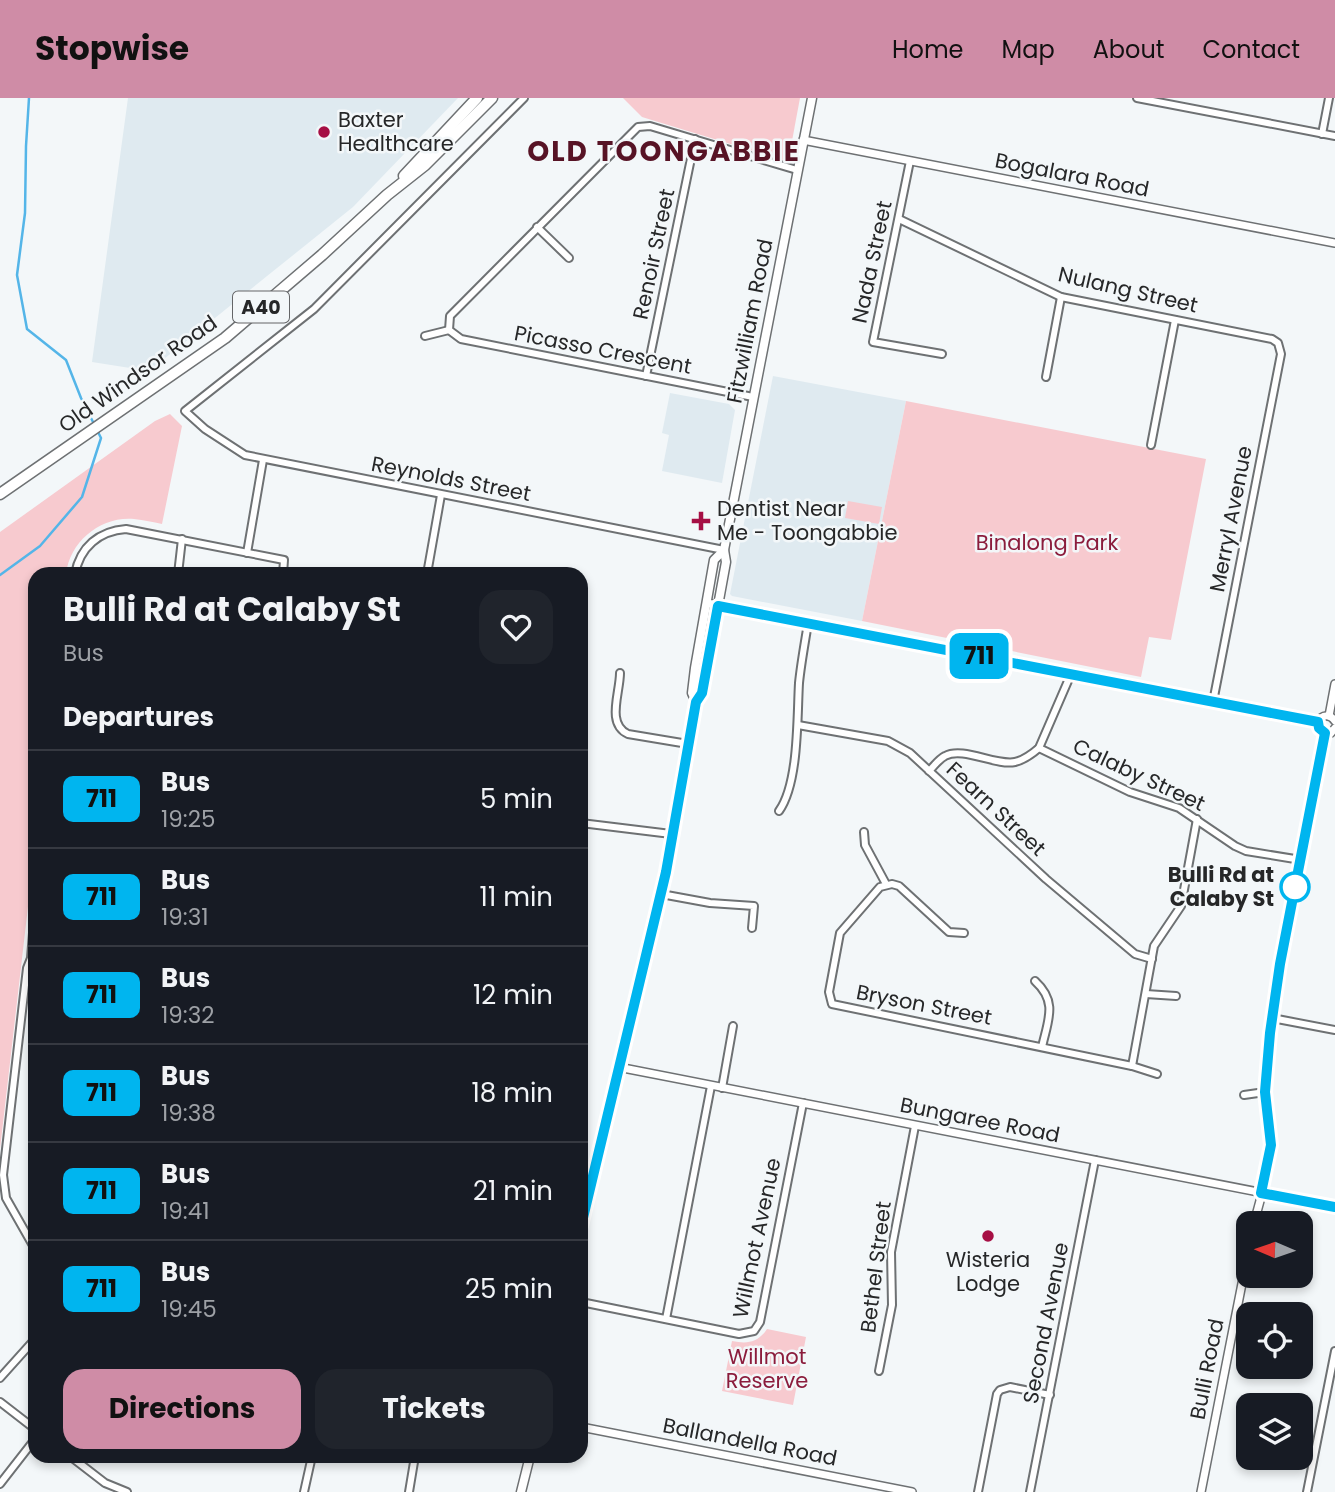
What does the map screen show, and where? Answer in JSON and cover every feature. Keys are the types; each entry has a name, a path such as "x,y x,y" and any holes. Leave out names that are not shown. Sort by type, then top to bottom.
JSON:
{"highway":[{"name":"Old Windsor Road","path":"387,195 477,98"},
{"name":"Old Windsor Road","path":"0,494 225,338 425,164 492,98"}],"main road":[{"name":"Fitzwilliam Road","path":"588,1196 661,894 696,702 702,693 726,562 724,550 812,98"},
{"name":"Fitzwilliam Road","path":"696,702 692,693 695,668 715,560 724,550"},
{"path":"521,1492 528,1463"}],"street":[{"name":"Reynolds Street","path":"524,98 314,309 184,411 205,429 245,455 263,460 724,550"},
{"path":"1137,98 1335,136"},
{"path":"1322,134 1329,98"},
{"path":"425,336 449,330 450,316 638,127 650,126 797,170"},
{"name":"Renoir Street","path":"646,376 695,139"},
{"name":"Bogalara Road","path":"803,140 1335,243"},
{"name":"Nada Street","path":"910,161 873,342 942,354"},
{"name":"Nulang Street","path":"899,219 1061,297 1272,339 1278,343"},
{"path":"537,227 569,258"},
{"path":"1046,377 1061,297"},
{"path":"1151,445 1175,320"},
{"name":"Picasso Crescent","path":"449,330 461,338 753,397"},
{"name":"Merryl Avenue","path":"1213,702 1281,354 1278,343"},
{"path":"247,553 263,460"},
{"path":"428,567 441,495"},
{"path":"77,567 80,557 93,540 110,531 126,529 284,560 284,567"},
{"path":"179,567 182,539"},
{"path":"707,603 1318,722"},
{"path":"779,811 785,802 798,725 799,680 808,623"},
{"path":"620,673 615,716 620,730 628,734 688,744"},
{"path":"929,772 949,754 957,753 1013,763 1039,748 1071,674"},
{"path":"1318,722 1321,718 1332,718 1335,684"},
{"path":"1318,722 1319,728 1325,733 1331,733 1335,728"},
{"name":"Fearn Street","path":"798,725 888,741 910,753 1046,880 1135,954 1152,959"},
{"path":"1257,1211 1270,1156 1271,1136 1265,1092 1272,1018 1325,733"},
{"name":"Calaby Street","path":"1039,748 1130,792 1170,804 1236,846 1301,860"},
{"path":"1132,1066 1157,939 1181,906 1197,819"},
{"path":"588,824 671,834"},
{"path":"863,832 865,845 886,884 899,886 950,932 964,933"},
{"name":"Bryson Street","path":"886,884 880,887 840,933 829,992 832,1004 1132,1066 1157,1074"},
{"path":"661,894 710,903 754,906 752,928"},
{"path":"28,966 3,1175 6,1198 28,1237"},
{"path":"1035,981 1046,991 1050,1000 1042,1048"},
{"path":"1146,994 1176,996"},
{"path":"1272,1018 1335,1030"},
{"path":"722,1088 733,1026"},
{"name":"Bungaree Road","path":"618,1067 1335,1207"},
{"path":"666,1319 711,1086"},
{"path":"1244,1095 1265,1092"},
{"name":"Willmot Avenue","path":"588,1303 739,1334 754,1331 758,1327 803,1103"},
{"name":"Bethel Street","path":"879,1371 892,1305 891,1252 915,1126"},
{"name":"Second Avenue","path":"1030,1492 1095,1160"},
{"name":"Bulli Road","path":"1201,1492 1241,1288"},
{"path":"0,1378 28,1347"},
{"path":"1307,1492 1335,1351"},
{"path":"978,1492 997,1394 1010,1387 1050,1395"},
{"path":"0,1402 28,1424"},
{"name":"Ballandella Road","path":"588,1428 912,1492"},
{"path":"0,1484 28,1448"},
{"path":"80,1463 106,1483 127,1492"},
{"path":"304,1492 310,1463"},
{"path":"408,1492 414,1463"}],"shaded area":[{"path":"128,98 458,98 353,207 149,371 92,362"},
{"path":"773,376 906,401 862,621 730,594"},
{"path":"670,393 729,404 735,410 722,483 662,471 669,435 662,433"}],"green space":[{"path":"623,98 800,98 789,157 783,160 642,117"},
{"name":"Binalong Park","path":"906,401 1206,459 1171,640 1149,637 1141,677 862,621"},
{"path":"170,414 182,426 162,524 134,519 110,522 99,526 81,541 68,567 28,567 28,907 0,1149 0,532 155,421"},
{"path":"848,501 882,507 879,524 845,518"},
{"name":"Willmot Reserve","path":"767,1329 806,1337 793,1405 722,1391 732,1341 752,1341"}],"waterway":[{"path":"0,575 40,546 82,497 101,438 66,360 27,329 17,275 25,213 29,98"}],"bus line":[{"name":"711","path":"588,1196 666,872 696,702 702,693 718,606 1318,722 1319,728 1325,733 1280,964 1265,1071 1271,1145 1261,1193 1335,1207"}],"place":[{"name":"Baxter Healthcare","path":"324,132"},
{"name":"Dentist Near Me - Toongabbie","path":"701,521"},
{"name":"Bulli Rd at Calaby St","path":"1295,887"},
{"name":"Wisteria Lodge","path":"988,1236"}],"district":[{"name":"OLD TOONGABBIE","path":"664,151"}]}
